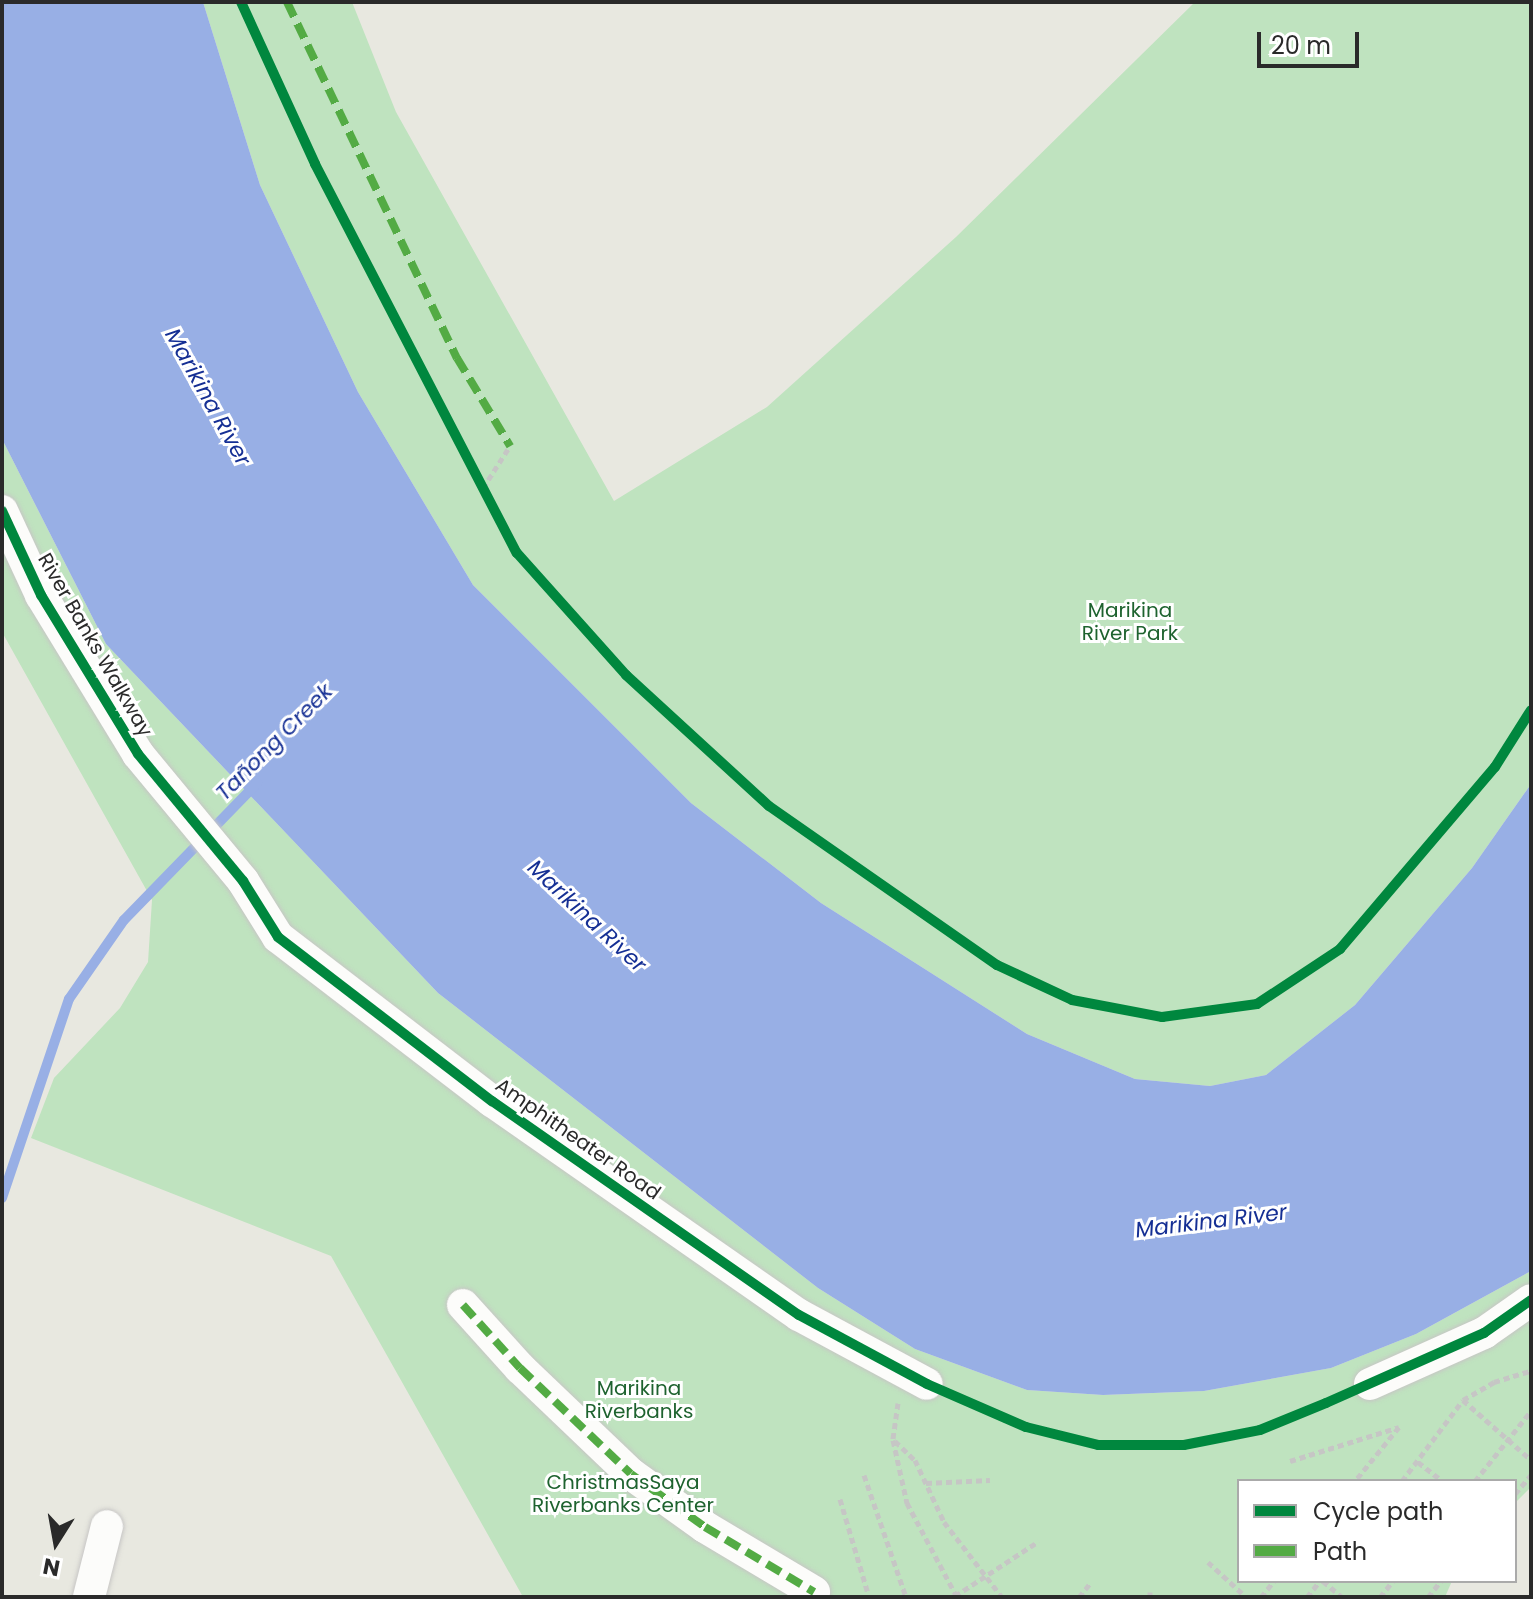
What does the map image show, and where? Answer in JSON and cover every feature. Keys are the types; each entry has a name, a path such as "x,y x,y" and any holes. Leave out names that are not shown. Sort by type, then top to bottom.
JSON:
{"street":[{"name":"River Banks Walkway","path":"2,511 41,595 138,754 243,881"},
{"name":"Amphitheater Road","path":"243,881 278,937 492,1101 799,1315 927,1384"},
{"path":"1370,1384 1484,1333 1531,1300"},
{"path":"463,1305 520,1368 631,1474 705,1527 814,1592"},
{"path":"89,1597 107,1526"}],"path":[{"path":"483,488 510,446"},
{"path":"895,1366 893,1440 907,1503 956,1597 1039,1541"},
{"path":"1404,1479 1463,1400 1494,1382 1531,1371"},
{"path":"1463,1400 1508,1436 1531,1460"},
{"path":"1476,1479 1531,1411"},
{"path":"1290,1461 1399,1427 1357,1479"},
{"path":"893,1440 915,1460 944,1522 984,1578 1002,1597"},
{"path":"1418,1462 1439,1479"},
{"path":"864,1475 906,1597"},
{"path":"1517,1492 1531,1475"},
{"path":"926,1483 990,1480"},
{"path":"840,1499 869,1597"},
{"path":"1208,1562 1246,1597"},
{"path":"1079,1597 1091,1582"},
{"path":"1324,1583 1342,1597"}],"green space":[{"name":"Marikina River Park","path":"203,2 352,2 396,112 614,501 767,407 956,237 1195,2 1531,2 1531,784 1472,868 1355,1005 1266,1075 1210,1086 1135,1079 1027,1034 821,903 691,803 473,585 358,392 260,185"},
{"name":"Marikina Riverbanks","path":"2,439 106,644 438,993 818,1288 915,1349 1027,1390 1103,1395 1204,1391 1331,1368 1416,1334 1531,1271 1531,1487 1517,1501 1517,1479 1237,1479 1237,1583 1451,1583 1445,1597 523,1597 331,1256 31,1138 54,1078 120,1008 148,962 152,900 2,632"}],"water":[{"name":"Marikina River","path":"2,2 203,2 260,185 358,392 473,585 691,803 821,903 1027,1034 1135,1079 1210,1086 1266,1075 1355,1005 1472,868 1531,784 1531,1271 1416,1334 1331,1368 1204,1391 1103,1395 1027,1390 915,1349 818,1288 438,993 106,644 2,439"}],"waterway":[{"name":"Tañong Creek","path":"2,1198 69,999 124,920 257,783"}],"marked path":[{"path":"287,2 457,358 510,446"},
{"path":"463,1305 520,1368 631,1474 705,1527 814,1592"}],"cycle path":[{"path":"241,2 315,164 517,553 626,675 769,806 997,965 1072,1000 1162,1017 1257,1004 1340,949 1495,767 1531,710"},
{"path":"2,511 41,595 138,754 243,881 278,937 492,1101 799,1315 927,1384 1026,1427 1098,1445 1184,1445 1260,1430 1326,1403 1484,1333 1531,1300"}],"park label":[{"name":"ChristmasSaya Riverbanks Center","path":"623,1494"}]}
